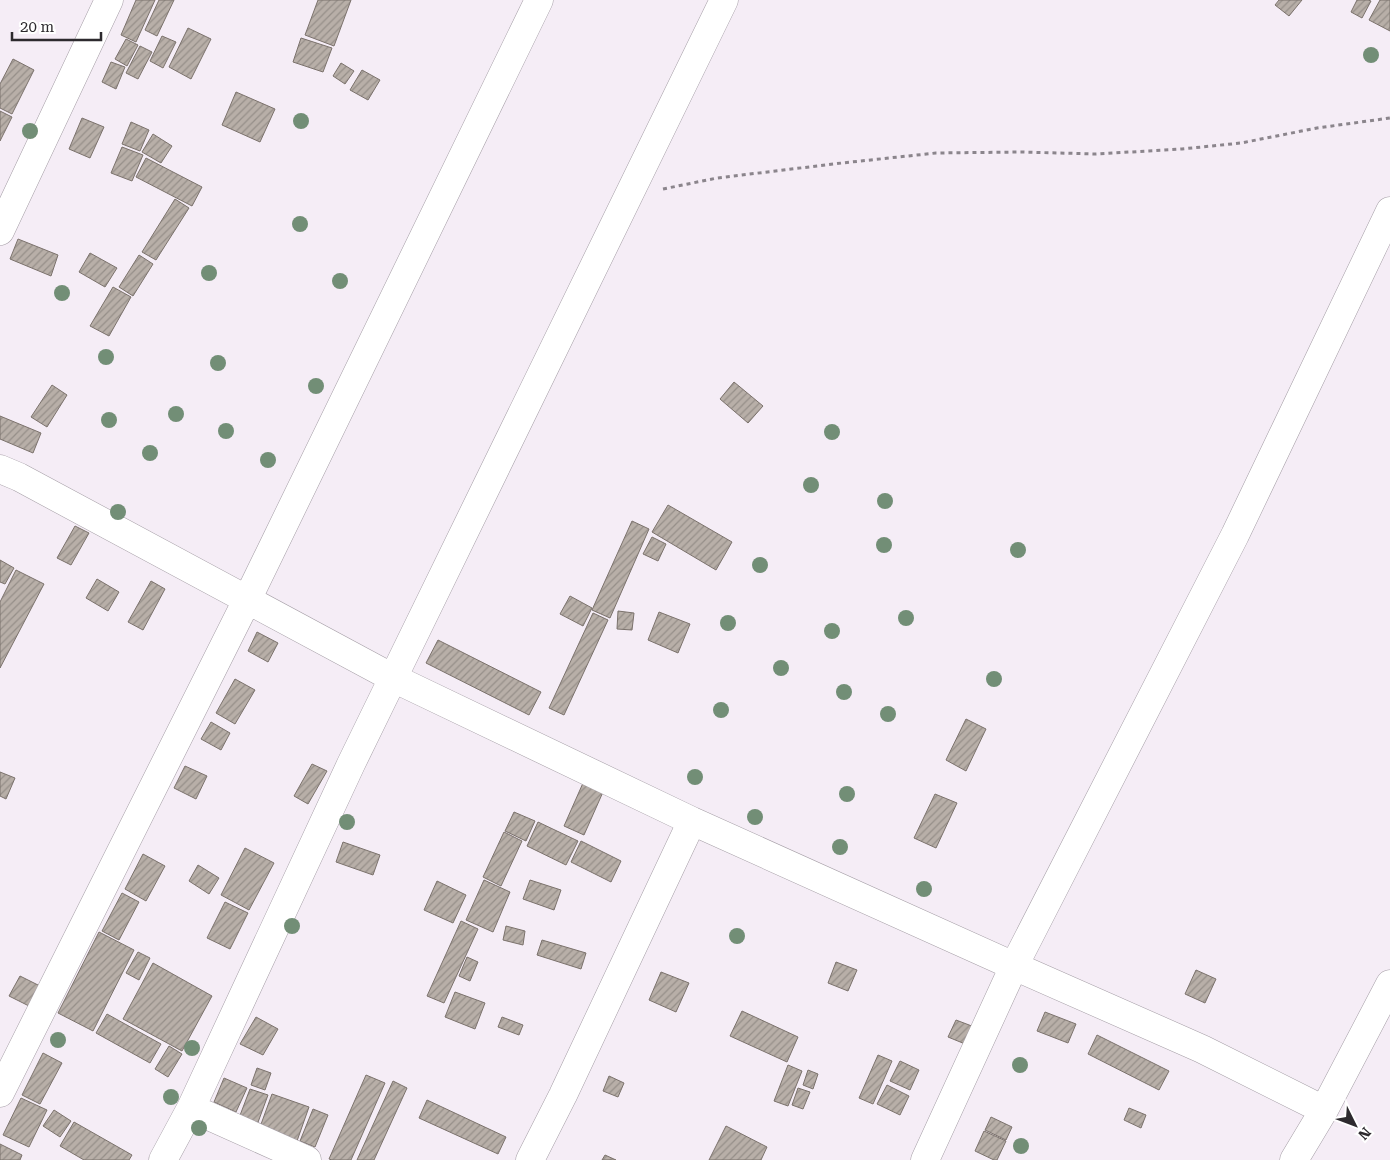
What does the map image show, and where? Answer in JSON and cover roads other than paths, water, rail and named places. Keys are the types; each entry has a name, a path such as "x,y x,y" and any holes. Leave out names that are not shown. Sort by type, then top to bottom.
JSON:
{"street":[{"path":"0,230 109,0"},
{"path":"0,1093 247,600 539,0"},
{"path":"163,1160 191,1108 393,678 724,0"},
{"path":"925,1160 1014,966 1235,535 1390,211"},
{"path":"0,469 19,477 393,678 692,821 1202,1049 1324,1110"},
{"path":"530,1160 692,821"},
{"path":"1294,1160 1324,1110 1390,984"},
{"path":"191,1108 307,1160"}]}
